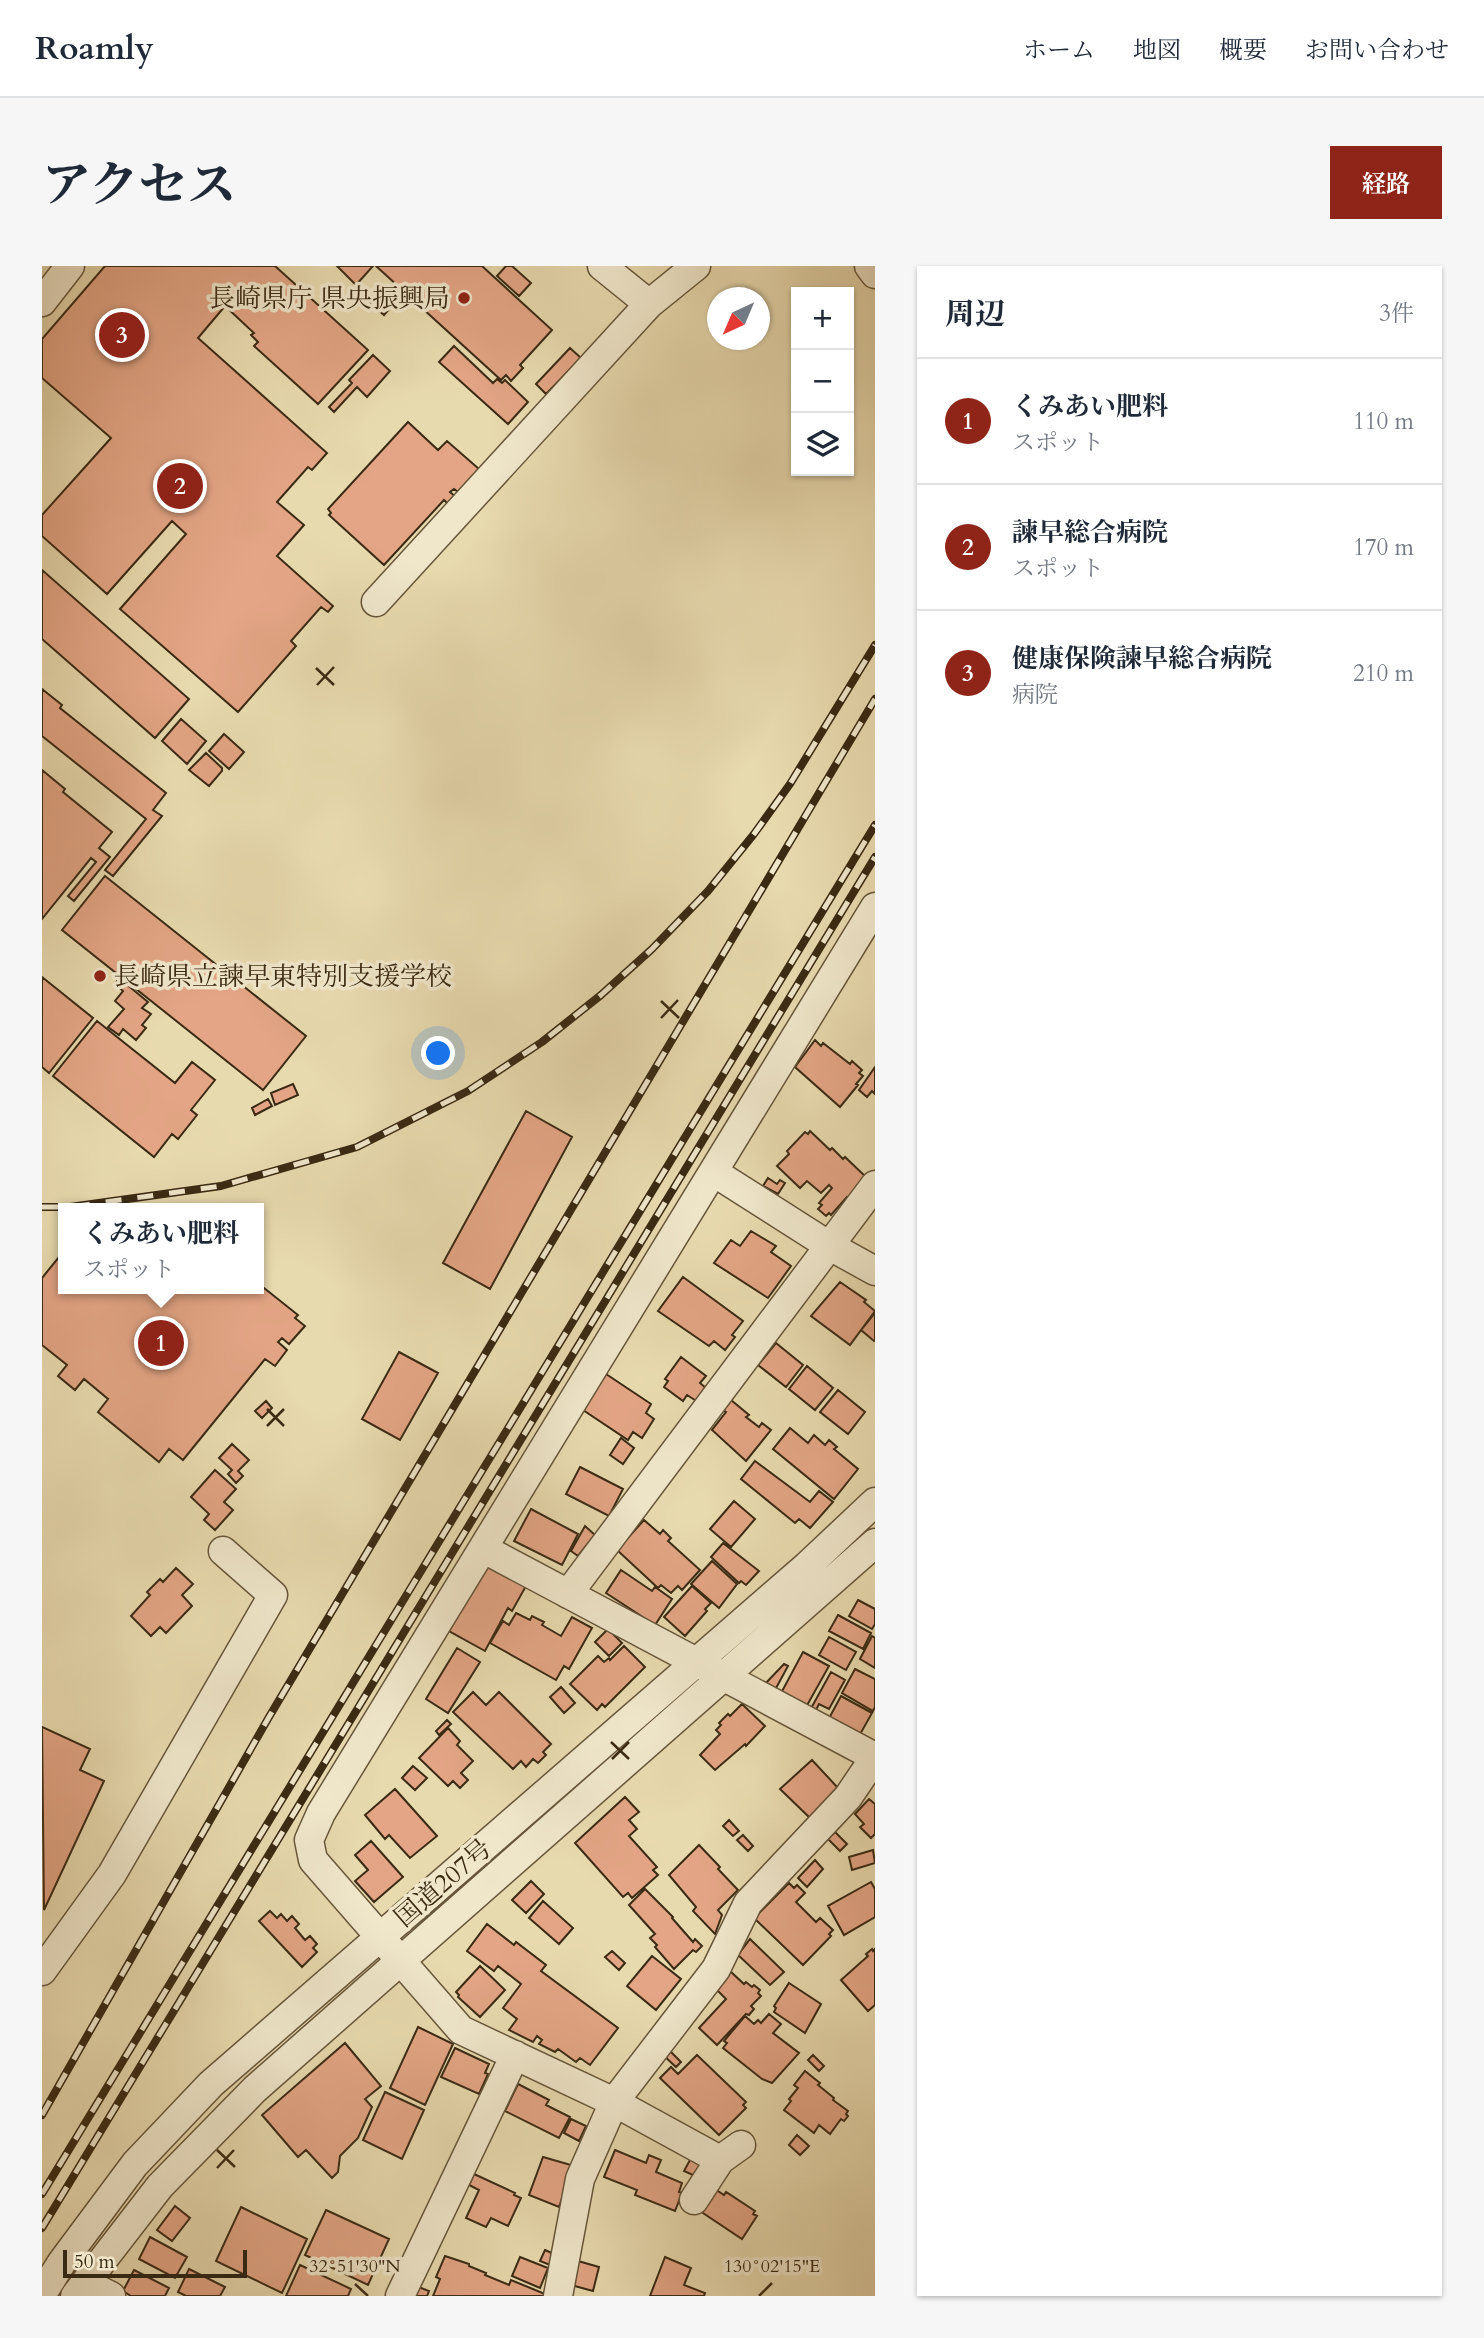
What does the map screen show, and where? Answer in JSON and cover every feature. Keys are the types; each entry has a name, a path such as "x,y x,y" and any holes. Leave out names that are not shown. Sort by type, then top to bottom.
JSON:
{"street":[{"path":"42,302 70,266"},
{"path":"602,266 649,304"},
{"path":"376,602 649,304 696,266"},
{"path":"869,266 875,274"},
{"path":"694,2200 731,2153 461,2030 313,1860 309,1840 321,1813 875,907"},
{"path":"715,1172 828,1245 875,1271"},
{"path":"568,1594 875,1185"},
{"name":"国道207号","path":"42,2294 62,2262 135,2164 211,2084 807,1566 875,1502"},
{"path":"110,2296 80,2289 160,2186 236,2108 722,1676 875,1544"},
{"path":"484,1549 875,1757 848,1797 748,1903 716,1969 614,2102 580,2179 558,2296"},
{"path":"42,1971 112,1874 273,1595 223,1551"},
{"path":"400,2296 515,2055"}],"building":[{"path":"105,266 275,266 368,350 318,404 254,346 258,342 251,335 254,333 225,306 198,338 327,453 312,470 308,467 277,502 304,525 277,556 333,606 328,612 321,607 291,641 296,646 238,712 120,609 186,534 172,521 107,594 42,536 42,515 111,438 42,378 42,339"},
{"name":"長崎県庁 県央振興局","path":"337,266 373,266 356,285"},
{"name":"長崎県庁 県央振興局","path":"376,266 482,266 552,330 520,365 523,368 511,381 506,375 501,380"},
{"path":"506,266 512,266 531,283 519,296 497,276"},
{"path":"374,293 390,308 384,315 368,301"},
{"path":"454,346 493,383 497,379 502,383 505,380 528,402 508,424 439,362"},
{"path":"570,348 581,358 546,394 536,384"},
{"path":"373,355 390,371 367,397 357,387 334,412 329,407 352,383 349,380"},
{"path":"408,422 438,450 447,441 479,469 458,492 454,489 450,492 456,497 449,505 444,500 384,565 329,515 331,513 328,509"},
{"path":"42,570 189,699 155,738 42,639"},
{"path":"42,689 62,705 60,708 166,793 153,810 162,816 113,876 105,870 146,819 42,736"},
{"path":"181,719 206,741 187,764 162,741"},
{"path":"224,734 244,752 229,769 209,751"},
{"path":"206,753 222,768 209,786 189,770"},
{"path":"42,770 65,789 63,792 112,832 99,848 110,857 74,901 68,896 96,862 91,858 42,919"},
{"path":"105,876 306,1036 263,1090 62,930"},
{"path":"42,977 93,1018 49,1073 42,1067"},
{"path":"119,978 148,1002 142,1008 151,1014 142,1025 146,1028 136,1040 123,1029 119,1035 108,1027 124,1009 115,1001 123,991 115,984"},
{"path":"97,1021 175,1083 192,1062 215,1080 191,1110 197,1115 178,1139 172,1134 154,1157 53,1076"},
{"path":"815,1040 850,1064 852,1061 862,1070 859,1073 863,1076 856,1084 858,1085 840,1107 795,1067"},
{"path":"875,1067 875,1094 872,1091 867,1097 859,1090"},
{"path":"293,1084 298,1095 275,1105 271,1093"},
{"path":"268,1099 272,1106 255,1115 252,1108"},
{"path":"526,1111 572,1137 490,1289 443,1263"},
{"path":"810,1131 830,1150 832,1148 843,1159 845,1157 868,1179 831,1215 829,1213 826,1216 818,1209 822,1205 819,1203 832,1188 829,1185 821,1193 807,1181 800,1188 777,1166 789,1154 787,1151 805,1132 808,1134"},
{"path":"768,1178 777,1184 780,1180 785,1183 778,1194 763,1186"},
{"path":"751,1231 776,1246 771,1252 791,1266 768,1298 714,1263 731,1240 740,1246"},
{"path":"58,1258 58,1294 264,1294 264,1288 298,1315 295,1318 305,1326 289,1344 282,1338 278,1342 287,1350 275,1366 265,1359 183,1460 169,1449 159,1462 98,1412 108,1399 84,1379 75,1390 58,1376 67,1365 42,1345 42,1278"},
{"path":"683,1277 743,1321 725,1350 714,1341 709,1346 658,1311"},
{"path":"840,1282 866,1300 864,1302 875,1311 850,1345 811,1316"},
{"path":"875,1313 875,1340 874,1341 861,1330"},
{"path":"776,1343 803,1365 786,1387 758,1365"},
{"path":"399,1352 438,1373 400,1440 362,1419"},
{"path":"681,1357 706,1376 700,1383 707,1389 698,1402 687,1395 683,1401 664,1387 668,1381 665,1379"},
{"path":"807,1366 833,1388 815,1410 789,1389"},
{"path":"603,1372 651,1404 646,1413 654,1419 642,1438 633,1432 628,1440 580,1408"},
{"path":"838,1390 865,1412 848,1434 820,1412"},
{"path":"731,1400 759,1427 762,1423 771,1430 746,1461 712,1430 726,1412 723,1410"},
{"path":"266,1401 272,1408 262,1418 255,1411"},
{"path":"790,1428 808,1443 814,1435 825,1445 829,1440 837,1447 834,1449 858,1469 834,1499 773,1449"},
{"path":"621,1438 634,1448 623,1464 610,1455"},
{"path":"232,1444 249,1460 238,1471 243,1476 236,1483 228,1474 232,1470 219,1458"},
{"path":"755,1461 810,1502 819,1491 833,1502 810,1528 799,1519 795,1523 741,1479"},
{"path":"580,1467 623,1489 609,1516 566,1494"},
{"path":"215,1470 236,1489 224,1502 233,1510 215,1530 204,1520 209,1514 191,1497"},
{"path":"734,1501 755,1519 731,1547 710,1529"},
{"path":"531,1509 578,1534 562,1565 514,1541"},
{"path":"644,1520 660,1534 663,1530 671,1538 668,1541 700,1570 682,1590 678,1586 671,1593 661,1585 658,1588 617,1550"},
{"path":"585,1526 595,1535 578,1556 571,1551"},
{"path":"723,1543 759,1571 746,1585 741,1581 739,1583 711,1557"},
{"path":"712,1561 737,1584 719,1608 691,1584"},
{"path":"486,1564 526,1586 512,1611 508,1608 485,1651 449,1631"},
{"path":"176,1568 193,1584 182,1595 192,1606 166,1633 160,1627 151,1636 131,1616 150,1595 147,1592 160,1579 163,1582"},
{"path":"621,1570 652,1591 655,1587 672,1599 655,1625 606,1593"},
{"path":"692,1586 711,1603 685,1636 664,1617"},
{"path":"858,1600 875,1609 875,1624 872,1629 849,1616"},
{"path":"516,1613 530,1620 532,1616 544,1622 542,1625 561,1636 572,1617 592,1628 569,1669 564,1666 556,1680 490,1643 503,1621 509,1625"},
{"path":"838,1615 871,1633 863,1649 829,1631"},
{"path":"608,1629 622,1643 609,1656 595,1642"},
{"path":"872,1636 875,1638 875,1668 860,1659"},
{"path":"829,1637 856,1652 846,1670 819,1655"},
{"path":"624,1646 645,1667 605,1707 602,1704 597,1710 570,1684 598,1656 604,1662 609,1658 610,1660"},
{"path":"457,1648 480,1662 448,1713 426,1699"},
{"path":"803,1652 829,1666 805,1709 780,1695"},
{"path":"784,1664 788,1666 775,1690 764,1685"},
{"path":"855,1669 875,1679 873,1711 842,1693"},
{"path":"831,1672 845,1680 829,1709 819,1704 814,1714 809,1712"},
{"path":"561,1687 575,1703 564,1713 550,1697"},
{"path":"473,1692 486,1705 499,1692 551,1744 543,1752 546,1755 538,1763 533,1759 526,1767 521,1761 513,1769 453,1712"},
{"path":"841,1696 872,1713 858,1738 827,1722"},
{"path":"742,1704 765,1726 746,1746 745,1744 715,1770 700,1755 720,1734 716,1730 721,1725 719,1723"},
{"path":"447,1720 451,1724 439,1735 436,1731"},
{"path":"42,1727 90,1749 80,1770 104,1781 44,1910"},
{"path":"448,1728 460,1741 457,1745 473,1761 461,1773 468,1780 460,1788 453,1781 448,1786 419,1758"},
{"path":"812,1760 838,1788 810,1818 780,1789"},
{"path":"413,1766 427,1778 415,1790 402,1778"},
{"path":"395,1789 437,1836 410,1858 389,1835 385,1839 365,1815"},
{"path":"625,1797 639,1812 629,1820 637,1829 629,1836 657,1867 653,1870 658,1875 632,1898 628,1893 623,1897 575,1843"},
{"path":"869,1799 875,1804 875,1834 871,1838 860,1827 864,1824 855,1814"},
{"path":"729,1820 739,1831 733,1836 723,1826"},
{"path":"835,1832 847,1844 840,1851 828,1839"},
{"path":"743,1835 753,1846 748,1851 737,1840"},
{"path":"371,1841 403,1877 374,1902 355,1881 368,1870 355,1855"},
{"path":"699,1845 738,1890 718,1910 722,1915 715,1934 693,1911 696,1907 669,1875"},
{"path":"873,1850 875,1863 852,1870 849,1857"},
{"path":"815,1860 823,1869 807,1887 798,1878"},
{"path":"531,1881 544,1894 526,1913 512,1900"},
{"path":"871,1882 875,1889 875,1917 844,1935 828,1906"},
{"path":"789,1883 794,1888 797,1885 805,1893 796,1902 816,1922 820,1918 833,1930 829,1934 831,1936 803,1965 754,1918"},
{"path":"645,1889 693,1942 695,1939 702,1946 696,1952 693,1950 674,1969 650,1938 655,1934 629,1905"},
{"path":"543,1901 573,1928 559,1944 529,1918"},
{"path":"270,1911 277,1918 281,1914 287,1921 292,1916 299,1924 295,1928 305,1940 310,1936 317,1944 313,1948 317,1952 302,1967 259,1921"},
{"path":"487,1924 546,1965 541,1971 618,2028 590,2065 580,2058 576,2062 558,2049 555,2052 539,2044 542,2040 537,2036 533,2042 509,2030 517,2019 503,2008 521,1984 498,1966 494,1971 467,1951"},
{"path":"750,1939 784,1972 770,1985 738,1955"},
{"path":"875,1949 875,2005 868,2011 841,1980 868,1956 866,1954"},
{"path":"612,1951 625,1963 619,1970 605,1957"},
{"path":"652,1956 681,1979 656,2010 627,1986"},
{"path":"480,1966 505,1990 480,2017 456,1992"},
{"path":"730,1971 744,1984 746,1982 752,1987 754,1985 760,1990 758,1993 761,1996 751,2006 754,2009 749,2015 746,2014 717,2045 699,2028 726,1999 715,1988"},
{"path":"789,1983 821,2004 805,2033 774,2012 774,2006"},
{"path":"769,2014 781,2024 773,2033 799,2053 772,2083 762,2079 723,2048 727,2043 724,2041 745,2016 754,2024 758,2020 761,2023"},
{"path":"418,2027 453,2044 425,2105 390,2088"},
{"path":"345,2043 381,2086 365,2099 372,2107 358,2138 340,2156 338,2172 332,2178 306,2150 298,2157 262,2115"},
{"path":"455,2048 489,2064 485,2073 488,2074 479,2094 441,2077"},
{"path":"668,2049 681,2062 676,2067 663,2055"},
{"path":"697,2055 746,2102 743,2105 746,2108 719,2135 660,2078 671,2067 678,2074"},
{"path":"813,2055 824,2066 819,2071 808,2060"},
{"path":"805,2071 820,2083 818,2085 834,2098 833,2100 848,2111 848,2116 844,2121 841,2119 830,2134 819,2125 814,2133 784,2110 798,2088 794,2085"},
{"path":"518,2084 549,2100 546,2105 570,2117 559,2138 505,2111"},
{"path":"385,2092 424,2110 402,2159 363,2140"},
{"path":"571,2119 586,2126 579,2141 564,2133"},
{"path":"797,2135 809,2146 800,2155 789,2145"},
{"path":"615,2150 646,2163 649,2155 661,2160 656,2172 682,2183 679,2192 682,2193 675,2211 635,2195 637,2190 604,2177"},
{"path":"543,2157 571,2165 572,2170 559,2207 529,2195"},
{"path":"691,2158 701,2163 695,2176 684,2171"},
{"path":"474,2174 521,2198 508,2226 491,2218 486,2227 466,2218 479,2190 469,2185"},
{"path":"712,2187 724,2195 726,2192 755,2211 753,2214 757,2216 742,2239 697,2209"},
{"path":"175,2206 190,2218 172,2241 157,2230"},
{"path":"241,2207 307,2239 282,2293 216,2261"},
{"path":"326,2210 389,2239 368,2285 305,2255"},
{"path":"150,2237 187,2257 175,2278 139,2259"},
{"path":"545,2250 554,2254 550,2265 540,2261"},
{"path":"445,2256 469,2264 486,2273 485,2275 509,2285 511,2280 545,2294 433,2296 440,2279 436,2277"},
{"path":"520,2257 548,2268 540,2288 512,2276"},
{"path":"665,2257 691,2268 684,2285 705,2293 704,2296 650,2296"},
{"path":"578,2261 599,2267 593,2291 571,2285"},
{"path":"300,2265 351,2289 348,2296 286,2296"},
{"path":"189,2269 225,2287 220,2296 186,2296 178,2292"},
{"path":"134,2270 169,2288 165,2296 131,2296 123,2291"},
{"path":"416,2286 429,2291 427,2296 414,2296"}],"railway":[{"path":"99,1203 221,1186 357,1147 468,1091 542,1042 601,995 652,949 708,891 790,784 875,645"},
{"path":"42,2115 269,1717 875,699"},
{"path":"42,2194 875,825"},
{"path":"42,2228 875,857"},
{"path":"42,1207 58,1207"}],"place":[{"name":"長崎県庁 県央振興局","path":"464,298"},
{"name":"健康保険諫早総合病院","path":"122,335"},
{"name":"諫早総合病院","path":"180,486"},
{"name":"長崎県立諫早東特別支援学校","path":"100,976"},
{"name":"くみあい肥料","path":"161,1343"}]}
